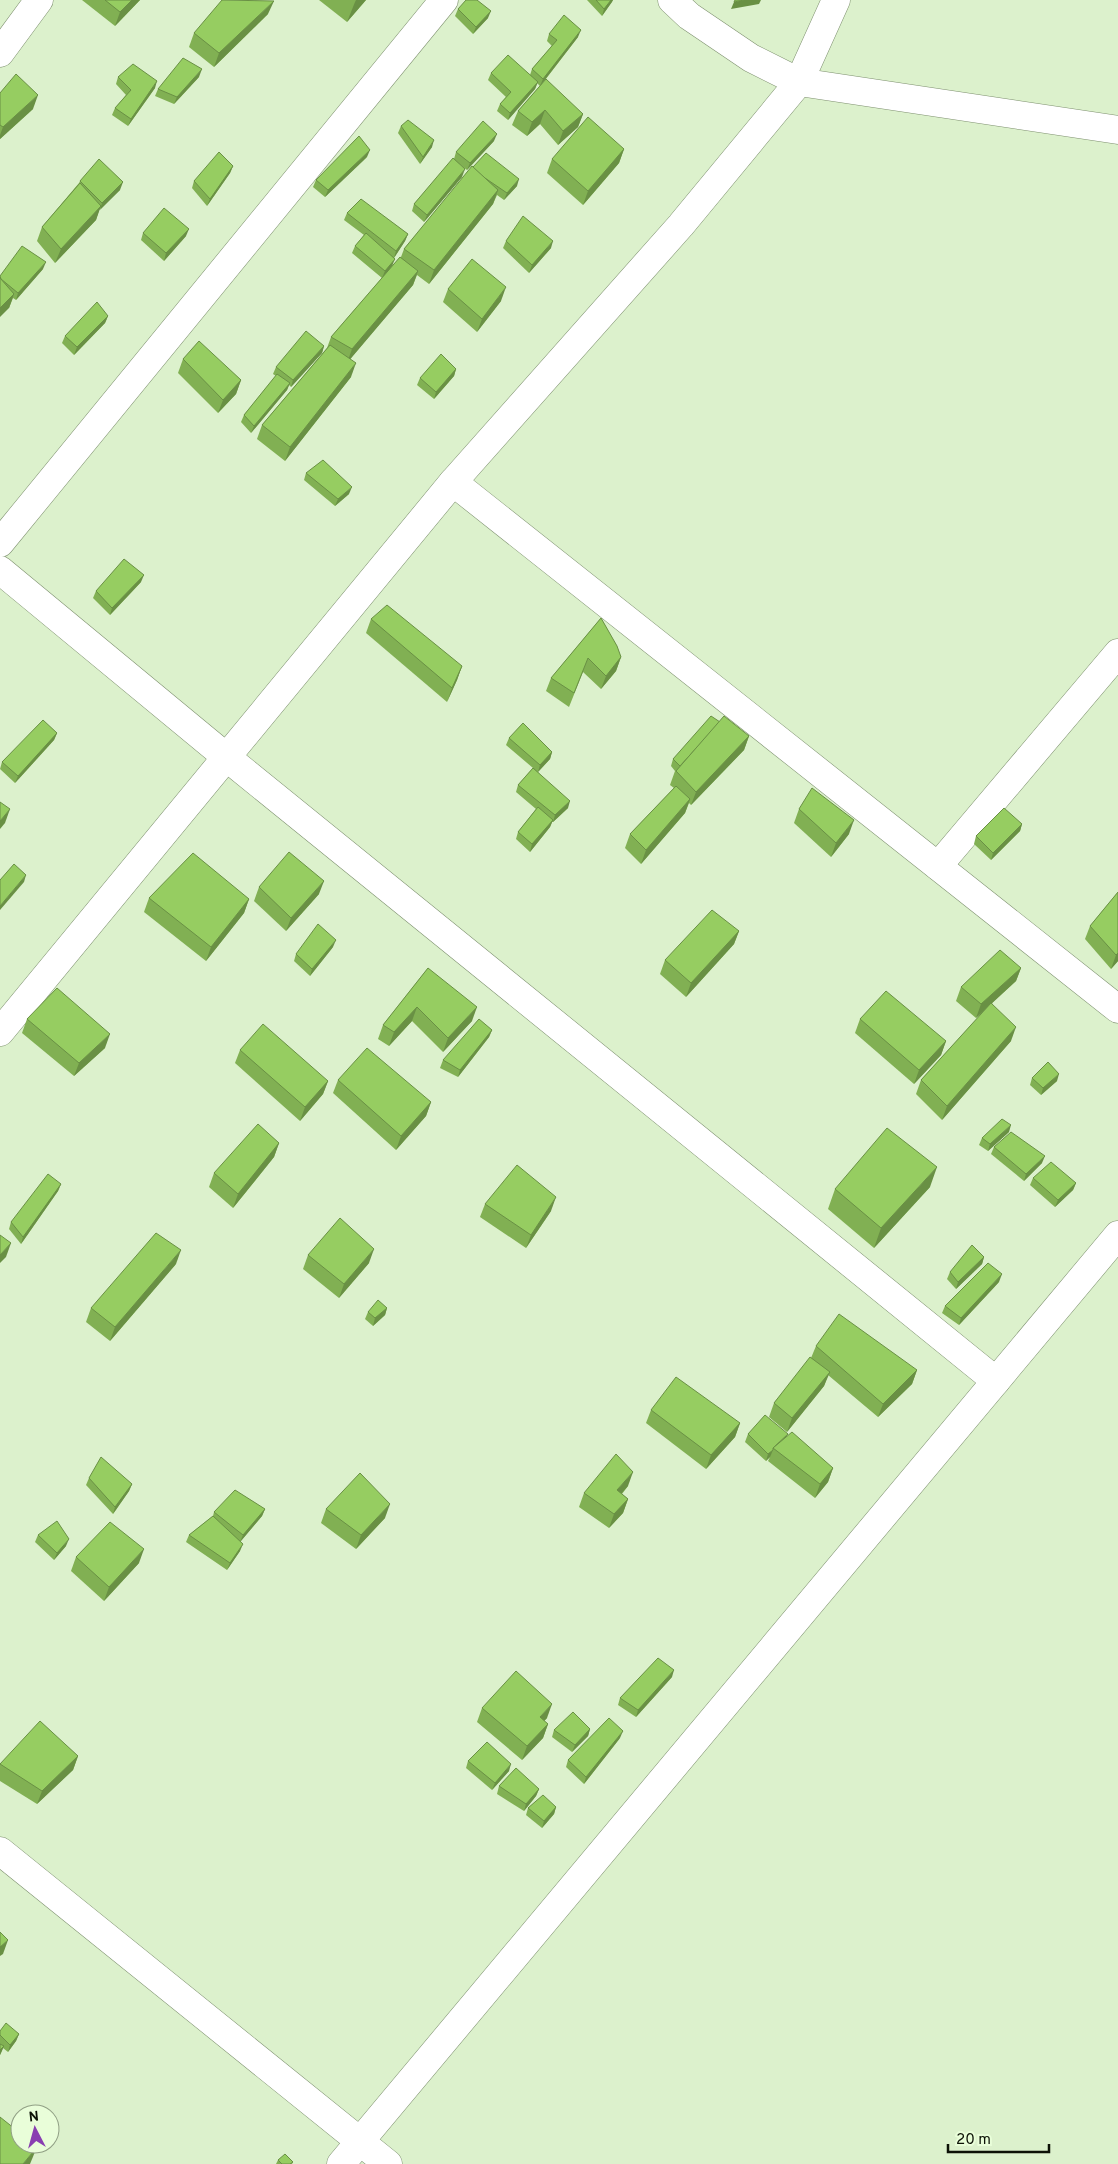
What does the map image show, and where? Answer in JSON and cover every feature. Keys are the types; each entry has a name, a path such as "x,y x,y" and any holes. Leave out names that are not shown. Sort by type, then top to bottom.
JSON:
{"street":[{"path":"0,53 39,0"},
{"path":"0,543 444,0"},
{"path":"672,0 689,16 751,58 799,82 1118,130"},
{"path":"0,1032 452,482 681,225 799,82 836,0"},
{"path":"452,482 1118,1008"},
{"path":"0,570 225,756 996,1381"},
{"path":"938,866 1118,653"},
{"path":"342,2164 1118,1235"},
{"path":"0,1851 388,2164"}],"building":[{"path":"105,0 132,0 120,12"},
{"path":"222,0 274,1 219,53 194,33"},
{"path":"466,0 477,0 491,11 476,27 458,9"},
{"path":"596,0 611,0 604,9"},
{"path":"564,15 581,30 543,79 532,69 557,40 549,34"},
{"path":"508,55 538,82 510,113 500,104 511,92 491,73"},
{"path":"183,58 202,69 177,97 158,89"},
{"path":"133,64 157,81 131,119 115,108 131,90 118,77"},
{"path":"16,74 38,95 3,127 0,125 0,93"},
{"path":"546,79 583,114 563,131 545,110 532,122 518,111"},
{"path":"588,117 624,149 588,191 552,159"},
{"path":"408,120 434,140 423,157 401,126"},
{"path":"483,121 497,134 470,163 456,152"},
{"path":"359,136 370,150 328,190 316,180"},
{"path":"219,152 233,166 210,199 194,181"},
{"path":"486,153 519,179 507,193 482,176 473,167"},
{"path":"453,158 465,169 427,215 414,204"},
{"path":"99,159 123,182 102,203 80,181"},
{"path":"472,166 498,190 434,270 404,249"},
{"path":"80,183 101,206 61,249 42,227"},
{"path":"361,199 408,234 396,251 347,213"},
{"path":"164,208 189,229 166,253 143,233"},
{"path":"523,216 553,241 532,265 506,241"},
{"path":"366,233 395,259 385,271 355,246"},
{"path":"22,246 46,262 18,293 0,276"},
{"path":"400,257 418,271 352,349 331,337"},
{"path":"472,259 506,287 482,319 448,289"},
{"path":"0,278 14,294 0,308"},
{"path":"97,302 108,316 77,347 65,336"},
{"path":"306,331 324,346 293,380 276,367"},
{"path":"199,341 241,380 223,400 183,359"},
{"path":"330,345 356,363 290,447 262,425"},
{"path":"441,354 456,369 436,392 420,378"},
{"path":"277,374 290,383 254,426 244,415"},
{"path":"323,460 352,487 338,499 306,473"},
{"path":"124,559 144,575 112,608 96,591"},
{"path":"387,605 462,666 452,688 371,619"},
{"path":"601,618 621,657 606,676 588,658 574,693 551,678"},
{"path":"711,716 720,722 680,766 673,759"},
{"path":"724,716 749,736 696,792 676,771"},
{"path":"43,720 57,733 18,776 2,762"},
{"path":"523,723 552,752 540,765 509,738"},
{"path":"533,768 570,801 555,815 518,785"},
{"path":"676,786 690,799 646,850 630,834"},
{"path":"812,788 854,820 836,843 799,809"},
{"path":"0,802 10,809 0,821"},
{"path":"538,807 553,820 532,844 518,832"},
{"path":"1004,808 1022,824 993,853 976,836"},
{"path":"289,852 324,881 291,918 259,887"},
{"path":"193,853 249,899 211,947 149,898"},
{"path":"14,864 26,875 0,906 0,880"},
{"path":"1118,892 1118,953 1116,955 1090,926"},
{"path":"712,910 739,931 691,983 665,960"},
{"path":"318,924 336,940 312,969 296,954"},
{"path":"1000,950 1021,968 981,1004 961,987"},
{"path":"428,968 477,1007 448,1038 417,1007 394,1032 383,1025"},
{"path":"57,988 110,1034 79,1063 27,1019"},
{"path":"886,991 946,1041 919,1070 860,1019"},
{"path":"991,1003 1016,1027 947,1106 921,1080"},
{"path":"479,1019 492,1030 460,1070 443,1060"},
{"path":"263,1024 328,1081 305,1107 240,1050"},
{"path":"367,1048 431,1102 401,1136 338,1080"},
{"path":"1048,1062 1059,1074 1043,1088 1032,1078"},
{"path":"1002,1119 1011,1125 990,1144 982,1138"},
{"path":"258,1124 279,1143 238,1194 214,1173"},
{"path":"887,1128 937,1167 881,1228 835,1189"},
{"path":"1011,1132 1045,1156 1026,1174 994,1147"},
{"path":"1051,1162 1076,1183 1058,1200 1033,1178"},
{"path":"517,1165 556,1197 531,1235 485,1204"},
{"path":"48,1174 61,1184 23,1237 11,1222"},
{"path":"340,1218 374,1249 344,1284 308,1255"},
{"path":"156,1233 181,1250 115,1327 91,1308"},
{"path":"0,1235 11,1243 0,1255"},
{"path":"972,1245 984,1257 958,1282 950,1272"},
{"path":"988,1263 1002,1274 961,1318 945,1306"},
{"path":"378,1300 387,1308 375,1318 368,1312"},
{"path":"839,1314 917,1370 883,1404 816,1346"},
{"path":"810,1357 830,1372 792,1418 774,1403"},
{"path":"676,1377 740,1423 711,1455 651,1410"},
{"path":"765,1415 788,1434 768,1454 748,1434"},
{"path":"792,1432 833,1468 820,1484 773,1448"},
{"path":"616,1454 633,1472 617,1490 628,1499 614,1514 584,1493"},
{"path":"101,1457 132,1484 115,1507 89,1478"},
{"path":"360,1473 390,1504 361,1535 326,1509"},
{"path":"235,1490 265,1509 243,1535 214,1512"},
{"path":"213,1516 243,1544 230,1563 189,1535"},
{"path":"57,1521 69,1539 57,1553 38,1535"},
{"path":"110,1522 144,1549 109,1587 76,1557"},
{"path":"658,1658 674,1670 638,1710 620,1698"},
{"path":"516,1671 552,1704 540,1717 548,1724 527,1746 482,1708"},
{"path":"573,1712 590,1729 575,1745 554,1730"},
{"path":"609,1718 623,1731 586,1777 568,1760"},
{"path":"40,1721 78,1756 42,1791 0,1764"},
{"path":"487,1742 511,1764 495,1783 468,1761"},
{"path":"516,1768 539,1789 526,1804 499,1786"},
{"path":"543,1795 556,1807 544,1821 528,1808"},
{"path":"0,1932 8,1940 0,1947"},
{"path":"6,2023 19,2034 10,2045 0,2035 0,2031"},
{"path":"0,2117 10,2125 10,2154 31,2154 23,2164 0,2164"},
{"path":"285,2154 293,2162 282,2164 278,2160"}]}
